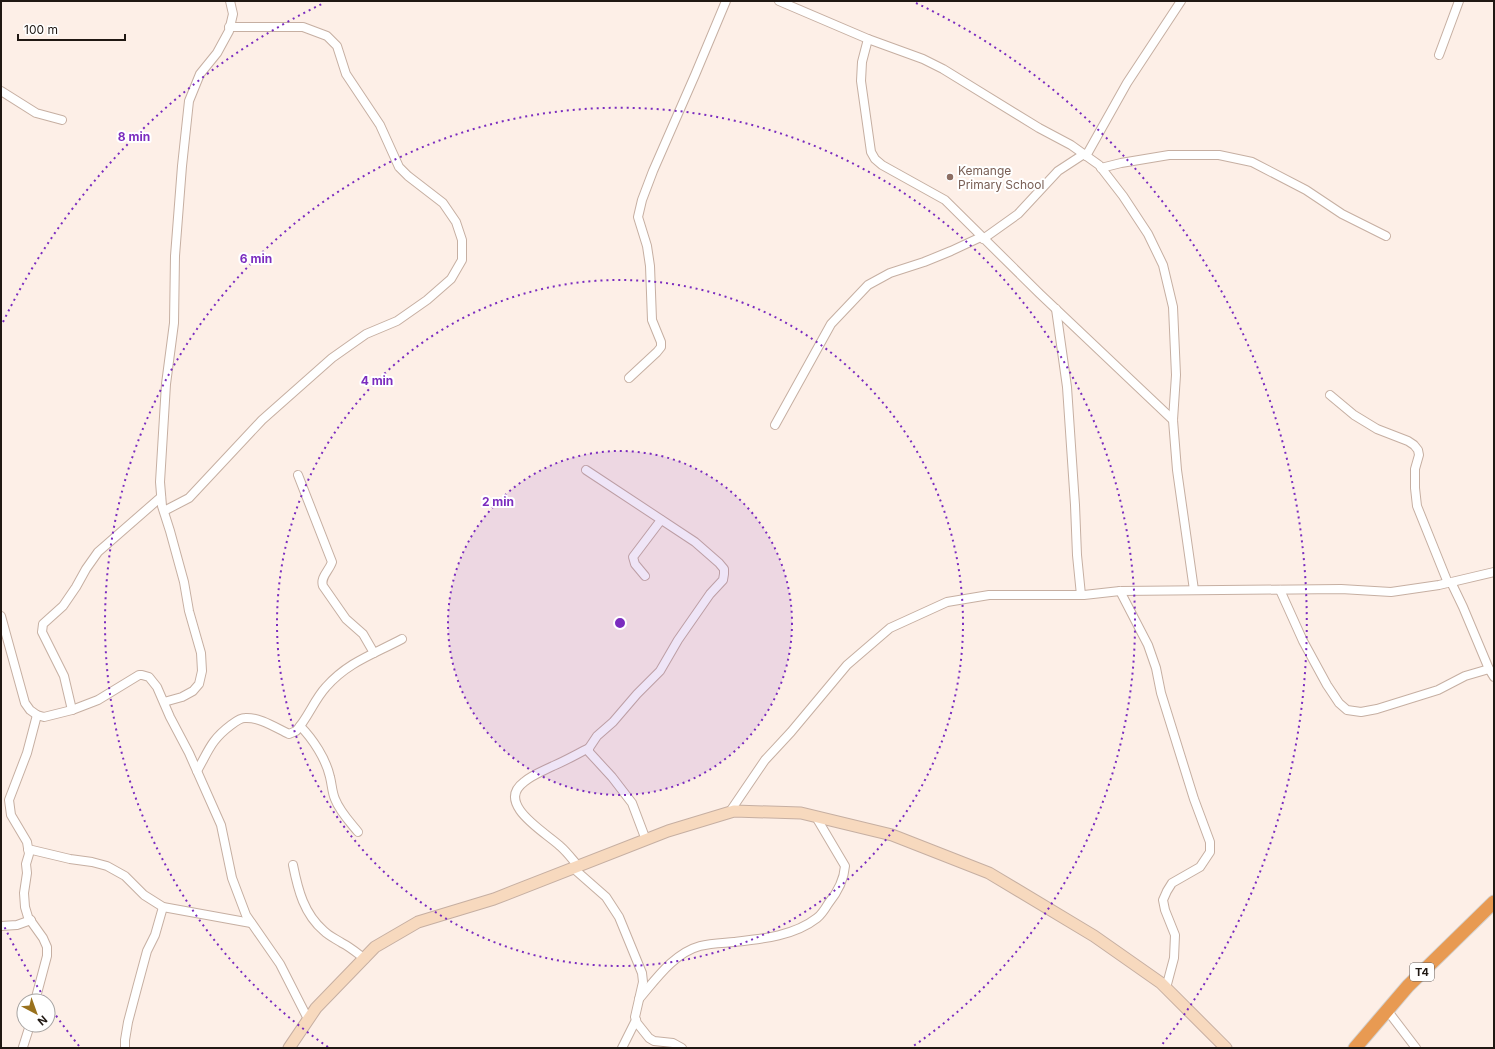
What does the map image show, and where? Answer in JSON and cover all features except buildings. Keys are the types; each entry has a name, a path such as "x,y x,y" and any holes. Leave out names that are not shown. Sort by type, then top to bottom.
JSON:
{"highway":[{"name":"T4","path":"1355,1048 1408,986 1494,902"}],"main road":[{"path":"290,1048 316,1008 375,948 418,922 494,899 668,831 734,811 801,813 892,835 989,873 1094,936 1166,988 1226,1048"}],"street":[{"path":"164,702 182,697 193,691 199,684 202,671 201,653 189,611 184,582 164,511 160,482 166,384 174,323 176,248 182,166 189,101 200,74 217,53 229,27 233,14 230,1"},
{"path":"629,378 661,347 661,342 652,320 650,266 647,246 638,218 642,200 726,1"},
{"path":"779,1 868,39 923,59 972,87 1038,128 1071,145 1099,165 1123,196 1148,234 1163,265 1173,307 1176,375 1173,420 1177,470 1194,590"},
{"path":"775,426 831,324 868,284 890,273 924,262 982,238 1018,214 1032,201 1058,171 1085,155 1127,83 1181,1"},
{"path":"1439,55 1459,1"},
{"path":"164,511 189,498 262,420 332,358 366,334 398,320 427,300 451,280 462,260 462,240 456,222 443,203 408,176 398,166 380,126 346,74 336,46 326,36 303,27 229,27"},
{"path":"868,39 862,62 861,81 871,152 875,160 945,200 982,238 1173,420"},
{"path":"1,91 36,113 62,120"},
{"path":"1101,168 1169,155 1219,155 1252,162 1306,190 1342,214 1386,236"},
{"path":"1056,309 1063,350 1067,387 1077,555 1081,595"},
{"path":"1330,396 1365,422 1377,429 1414,444 1418,450 1419,455 1415,469 1417,506 1449,583 1463,607 1489,669 1494,677"},
{"path":"586,470 695,542 724,569 723,580 710,594 692,619 660,671 637,694 613,722 597,736 589,748 532,776 522,783 516,791 515,797 517,807 528,820 560,846 575,867 606,897 619,917 642,973 644,982 636,1008 636,1020 622,1048"},
{"path":"298,475 332,562 321,582 346,619 364,634 374,653"},
{"path":"72,710 64,676 42,632 43,624 63,606 98,552 161,498"},
{"path":"646,576 635,564 633,557 661,520"},
{"path":"729,813 765,760 791,732 847,665 890,628 948,602 989,595 1081,595 1120,591 1340,589 1391,592 1449,583 1494,572"},
{"path":"1280,590 1303,641 1327,685 1339,703 1347,710 1361,712 1377,709 1438,690 1465,676 1489,669"},
{"path":"1120,591 1148,645 1156,668 1161,693 1194,799 1210,842 1210,852 1200,867 1172,883 1164,900 1165,910 1175,935 1174,958 1166,988"},
{"path":"1,616 4,644 25,703 30,710 37,715 44,717 72,710 98,700 130,680 142,675 149,677 158,687 221,825 232,878 246,915 280,964 308,1019"},
{"path":"197,772 211,743 220,733 235,722 244,718 253,719 288,734 300,726 325,687 345,668 402,639"},
{"path":"37,715 27,753 9,800 11,815 27,842 29,854 26,864 24,893 25,907 31,920 43,938 47,952 44,970 37,993"},
{"path":"300,726 311,739 321,756 330,777 335,799 341,811 358,832"},
{"path":"589,748 589,752 612,777 632,803 646,840"},
{"path":"639,999 659,976 679,957 700,946 758,940 800,929 818,918 840,887 845,874 845,866 816,817"},
{"path":"28,849 107,866 125,876 144,895 163,907 251,924"},
{"path":"293,865 301,898 308,914 314,922 325,932 365,959"},
{"path":"125,1048 125,1040 135,995 147,951 155,935 163,907"},
{"path":"1,926 17,925 31,920"},
{"path":"1387,1010 1416,1048"},
{"path":"636,1020 649,1038 654,1041 674,1043 682,1048"},
{"path":"23,1047 27,1033"}],"place":[{"name":"Kemange Primary School","path":"950,177"}]}
